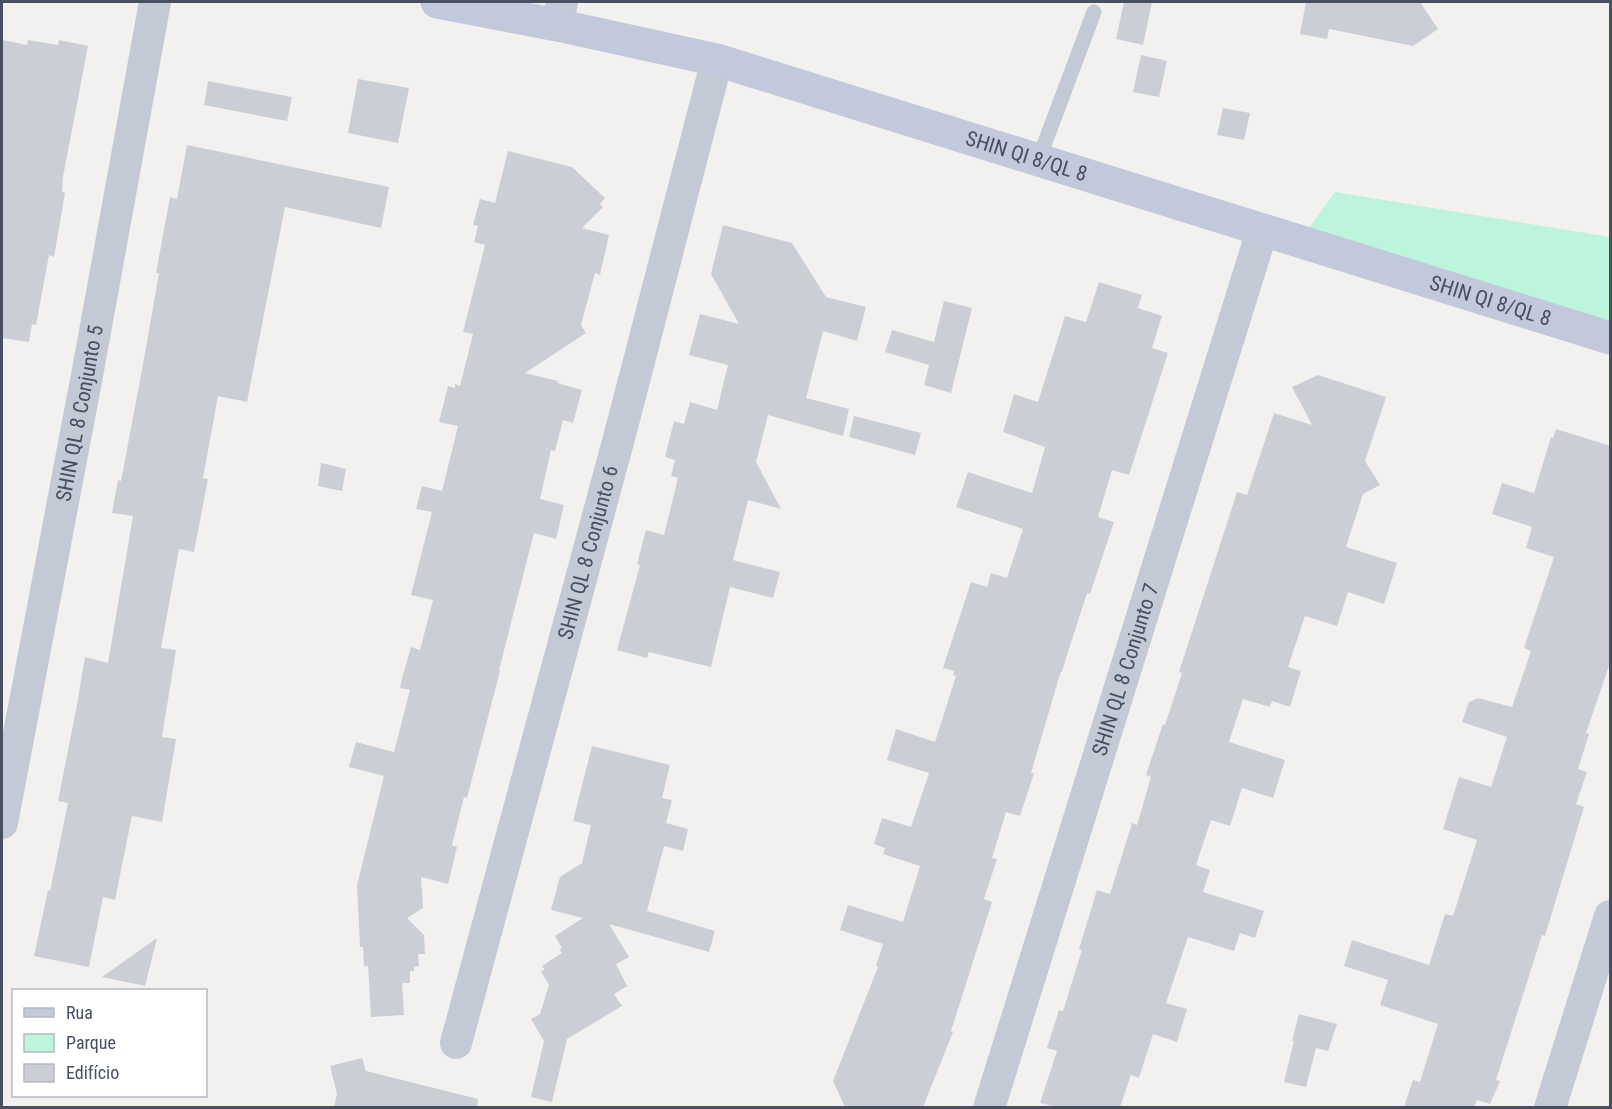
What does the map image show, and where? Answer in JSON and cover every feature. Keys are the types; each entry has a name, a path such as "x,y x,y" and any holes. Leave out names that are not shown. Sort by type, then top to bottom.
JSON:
{"street":[{"name":"SHIN QL 8 Conjunto 5","path":"2,823 155,2"},
{"name":"SHIN QI 8/QL 8","path":"436,2 559,13 717,60 1611,339"},
{"name":"SHIN QL 8 Conjunto 6","path":"456,1043 620,435 717,60"},
{"name":"SHIN QL 8 Conjunto 7","path":"989,1107 1262,231"},
{"path":"1550,1107 1611,916"}],"lane":[{"path":"1038,161 1094,12"}],"green space":[{"path":"1335,192 1610,237 1610,323 1306,232"}],"building":[{"path":"1124,2 1152,2 1143,45 1116,39"},
{"path":"1306,2 1420,2 1438,29 1413,46 1329,29 1327,39 1300,34"},
{"path":"2,40 27,45 28,40 58,45 59,40 88,46 63,177 62,192 65,193 54,257 49,255 36,325 32,324 29,342 2,338"},
{"path":"1141,55 1167,61 1159,97 1133,92"},
{"path":"358,79 409,88 398,143 348,133"},
{"path":"208,81 292,97 287,121 204,105"},
{"path":"1223,108 1250,113 1244,140 1217,135"},
{"path":"187,145 389,187 381,228 285,207 247,402 218,396 203,478 208,479 194,552 179,549 161,648 176,650 162,737 176,739 162,822 132,816 115,900 103,897 89,967 34,956 68,803 58,801 85,657 108,663 133,516 112,513 118,480 121,481 144,359 170,197 177,199"},
{"path":"508,151 572,167 605,198 600,204 603,207 582,228 609,235 600,275 595,273 581,325 586,333 525,373 582,390 573,423 563,420 555,451 551,450 540,499 564,505 556,539 534,533 467,798 464,797 452,845 457,847 448,884 421,877 423,908 407,918 424,935 425,954 418,954 419,966 414,967 414,971 410,971 410,983 402,983 404,1015 371,1017 368,966 364,966 363,947 360,947 357,885 384,776 349,767 356,742 394,752 410,690 400,688 402,678 411,647 420,650 433,600 411,595 432,512 416,509 422,486 442,491 458,426 439,422 448,386 455,388 455,384 460,386 473,334 463,332 485,245 474,242 478,226 473,225 480,199 495,203"},
{"path":"723,225 792,243 826,297 866,307 857,341 823,331 806,398 849,409 843,436 768,415 756,462 781,509 748,500 733,560 780,572 773,598 730,587 711,667 649,652 647,658 617,650 640,565 637,564 646,530 664,535 678,478 671,476 675,460 665,457 674,421 684,424 690,402 717,410 728,365 689,355 700,314 739,324 711,274"},
{"path":"1099,282 1142,295 1138,308 1162,316 1152,348 1168,353 1129,475 1112,470 1098,517 1114,522 1060,674 1031,773 1034,773 1020,816 1006,812 992,858 997,859 984,899 992,902 951,1031 953,1032 923,1107 845,1107 833,1081 878,967 876,966 883,944 840,930 848,905 903,922 920,866 883,854 885,848 874,844 882,818 911,827 929,773 887,760 896,729 935,742 956,676 953,675 954,671 943,668 971,582 987,587 991,573 1007,578 1023,529 956,507 968,472 1032,493 1045,447 1003,432 1014,394 1038,402 1065,316 1086,322"},
{"path":"944,301 972,308 951,393 924,385 929,365 885,352 892,330 934,342"},
{"path":"1318,375 1386,397 1365,461 1380,485 1363,494 1346,547 1397,563 1384,604 1348,592 1337,626 1305,616 1288,667 1301,671 1290,707 1272,701 1270,707 1243,699 1229,742 1285,760 1273,798 1242,788 1230,826 1211,820 1196,865 1210,870 1203,892 1264,911 1255,938 1240,933 1234,951 1188,937 1166,1003 1187,1009 1177,1042 1153,1034 1139,1078 1131,1075 1120,1107 1056,1107 1040,1103 1057,1051 1047,1048 1059,1010 1063,1011 1097,890 1110,894 1132,823 1137,825 1151,777 1146,775 1182,673 1179,672 1237,492 1247,495 1274,413 1312,425 1292,387"},
{"path":"854,416 921,433 915,455 849,437"},
{"path":"1556,429 1611,446 1611,660 1586,733 1589,734 1578,769 1587,772 1576,804 1584,807 1545,936 1542,935 1496,1080 1500,1081 1490,1104 1477,1100 1474,1107 1404,1107 1413,1080 1420,1082 1438,1024 1380,1005 1388,980 1344,966 1352,940 1429,965 1445,914 1453,916 1477,840 1443,829 1459,777 1491,787 1507,737 1462,722 1469,702 1478,698 1512,707 1531,651 1524,648 1554,557 1526,548 1532,527 1492,514 1502,483 1534,493 1551,437 1553,438"},
{"path":"321,463 346,469 342,491 318,486"},
{"path":"592,746 670,765 662,798 672,800 666,823 688,829 683,851 664,846 647,911 715,931 709,952 609,924 629,957 616,964 627,986 614,994 622,1006 567,1039 552,1102 531,1097 544,1041 531,1019 540,1014 549,985 541,971 545,970 542,966 562,953 559,949 562,948 555,936 583,918 551,910 560,877 582,863 591,825 573,821"},
{"path":"157,938 145,986 102,977"},
{"path":"1299,1014 1337,1024 1328,1051 1316,1048 1306,1087 1284,1082"},
{"path":"362,1058 366,1071 478,1099 477,1107 334,1107 337,1094 330,1066"}]}
